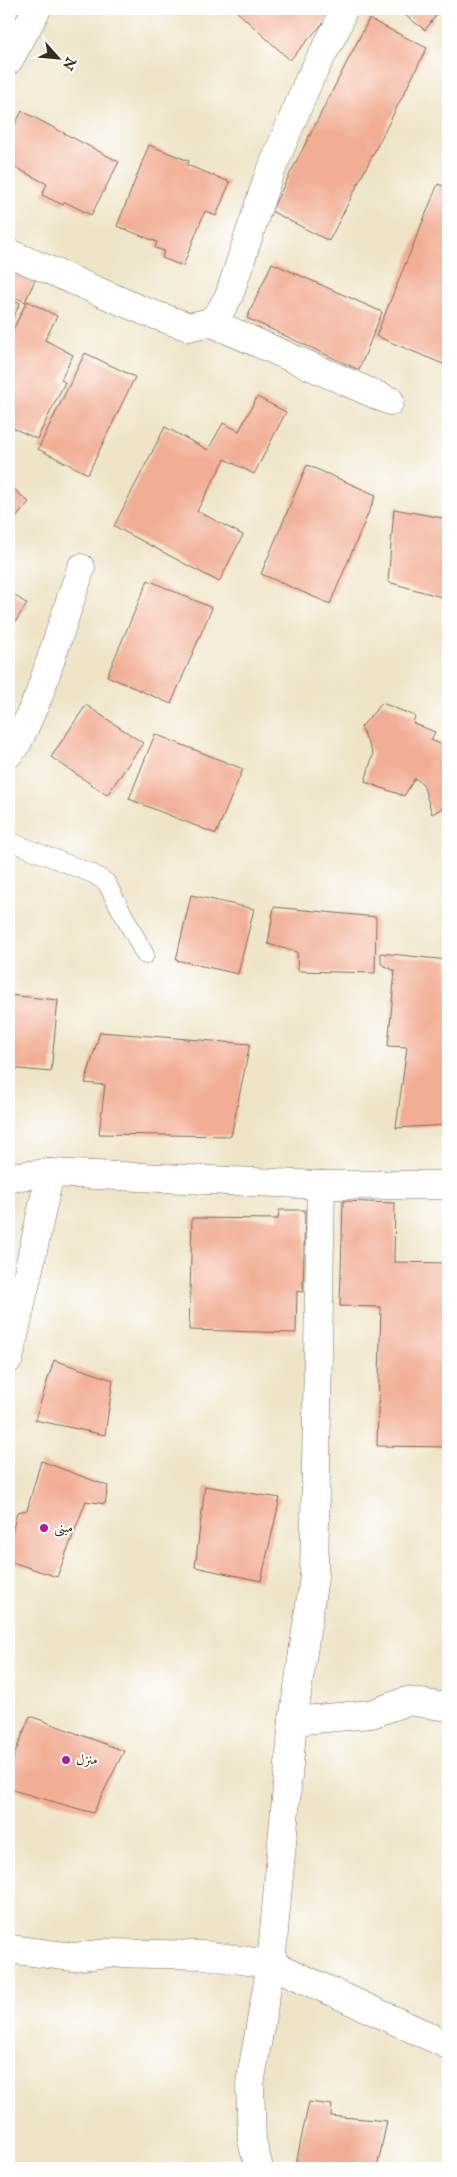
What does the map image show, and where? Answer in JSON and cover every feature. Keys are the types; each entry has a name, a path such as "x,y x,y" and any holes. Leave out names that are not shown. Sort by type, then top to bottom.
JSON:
{"street":[{"path":"9,60 37,9"},
{"path":"9,253 144,311 189,326 210,322 219,313 229,296 267,180 309,80 337,26 343,9"},
{"path":"210,322 390,401"},
{"path":"9,754 18,742 40,695 82,568"},
{"path":"9,1359 50,1173"},
{"path":"9,1177 50,1173 321,1185 448,1185"},
{"path":"259,2168 252,2141 250,2084 271,1964 294,1721 314,1576 321,1185"},
{"path":"294,1721 371,1714 407,1701 448,1707"},
{"path":"9,1949 73,1957 110,1954 204,1955 271,1964 447,2051"}],"lane":[{"path":"9,840 93,874 106,882 145,955"}],"building":[{"path":"234,9 326,9 331,14 290,60"},
{"path":"397,9 441,9 425,30"},
{"path":"369,19 427,48 329,241 271,211"},
{"path":"22,111 119,162 91,215 65,202 63,205 42,195 47,184 9,164 9,136"},
{"path":"149,145 189,161 187,165 230,182 216,216 205,211 183,266 162,258 164,251 155,248 157,242 117,226"},
{"path":"438,184 448,188 448,351 443,364 376,336"},
{"path":"272,263 382,312 359,370 247,318"},
{"path":"9,265 36,278 25,302 9,294"},
{"path":"9,298 20,303 9,327"},
{"path":"27,301 57,316 45,340 73,355 61,380 65,382 37,439 9,426 9,338"},
{"path":"85,353 135,377 88,474 38,449"},
{"path":"257,397 286,412 254,474 225,459 197,511 243,535 219,582 114,526 165,427 208,450 223,423 239,431"},
{"path":"307,465 376,495 330,604 261,574"},
{"path":"9,485 29,502 9,526"},
{"path":"394,509 448,519 448,581 445,598 388,582"},
{"path":"148,580 212,608 171,704 107,676"},
{"path":"9,591 27,604 9,631"},
{"path":"382,703 415,716 413,723 435,732 431,740 448,747 446,760 448,761 448,805 432,814 423,784 415,778 404,796 365,782 373,754 361,727"},
{"path":"86,705 143,743 107,795 51,757"},
{"path":"155,734 243,769 216,834 129,799"},
{"path":"191,895 254,909 238,974 176,960"},
{"path":"274,907 376,917 375,973 298,971 297,952 268,944"},
{"path":"381,953 448,960 448,1125 396,1128 407,1047 388,1046 395,971 381,964"},
{"path":"9,995 58,1000 51,1072 9,1068"},
{"path":"100,1032 250,1044 231,1136 99,1134 105,1085 85,1083"},
{"path":"343,1201 395,1203 394,1262 448,1263 448,1447 377,1446 381,1307 340,1306"},
{"path":"279,1210 305,1210 303,1292 297,1291 296,1333 189,1330 192,1218 278,1219"},
{"path":"54,1360 113,1380 105,1435 35,1420"},
{"name":"مبنى","path":"41,1461 108,1486 105,1504 86,1501 57,1577 9,1561 9,1545 17,1512 27,1510"},
{"path":"205,1486 280,1498 261,1581 195,1567"},
{"name":"منزل","path":"30,1716 124,1751 93,1813 9,1789 9,1768"},
{"path":"309,2102 332,2105 331,2116 387,2121 377,2168 295,2168"}],"place":[{"name":"مبنى","path":"44,1528"},
{"name":"منزل","path":"66,1760"}]}
